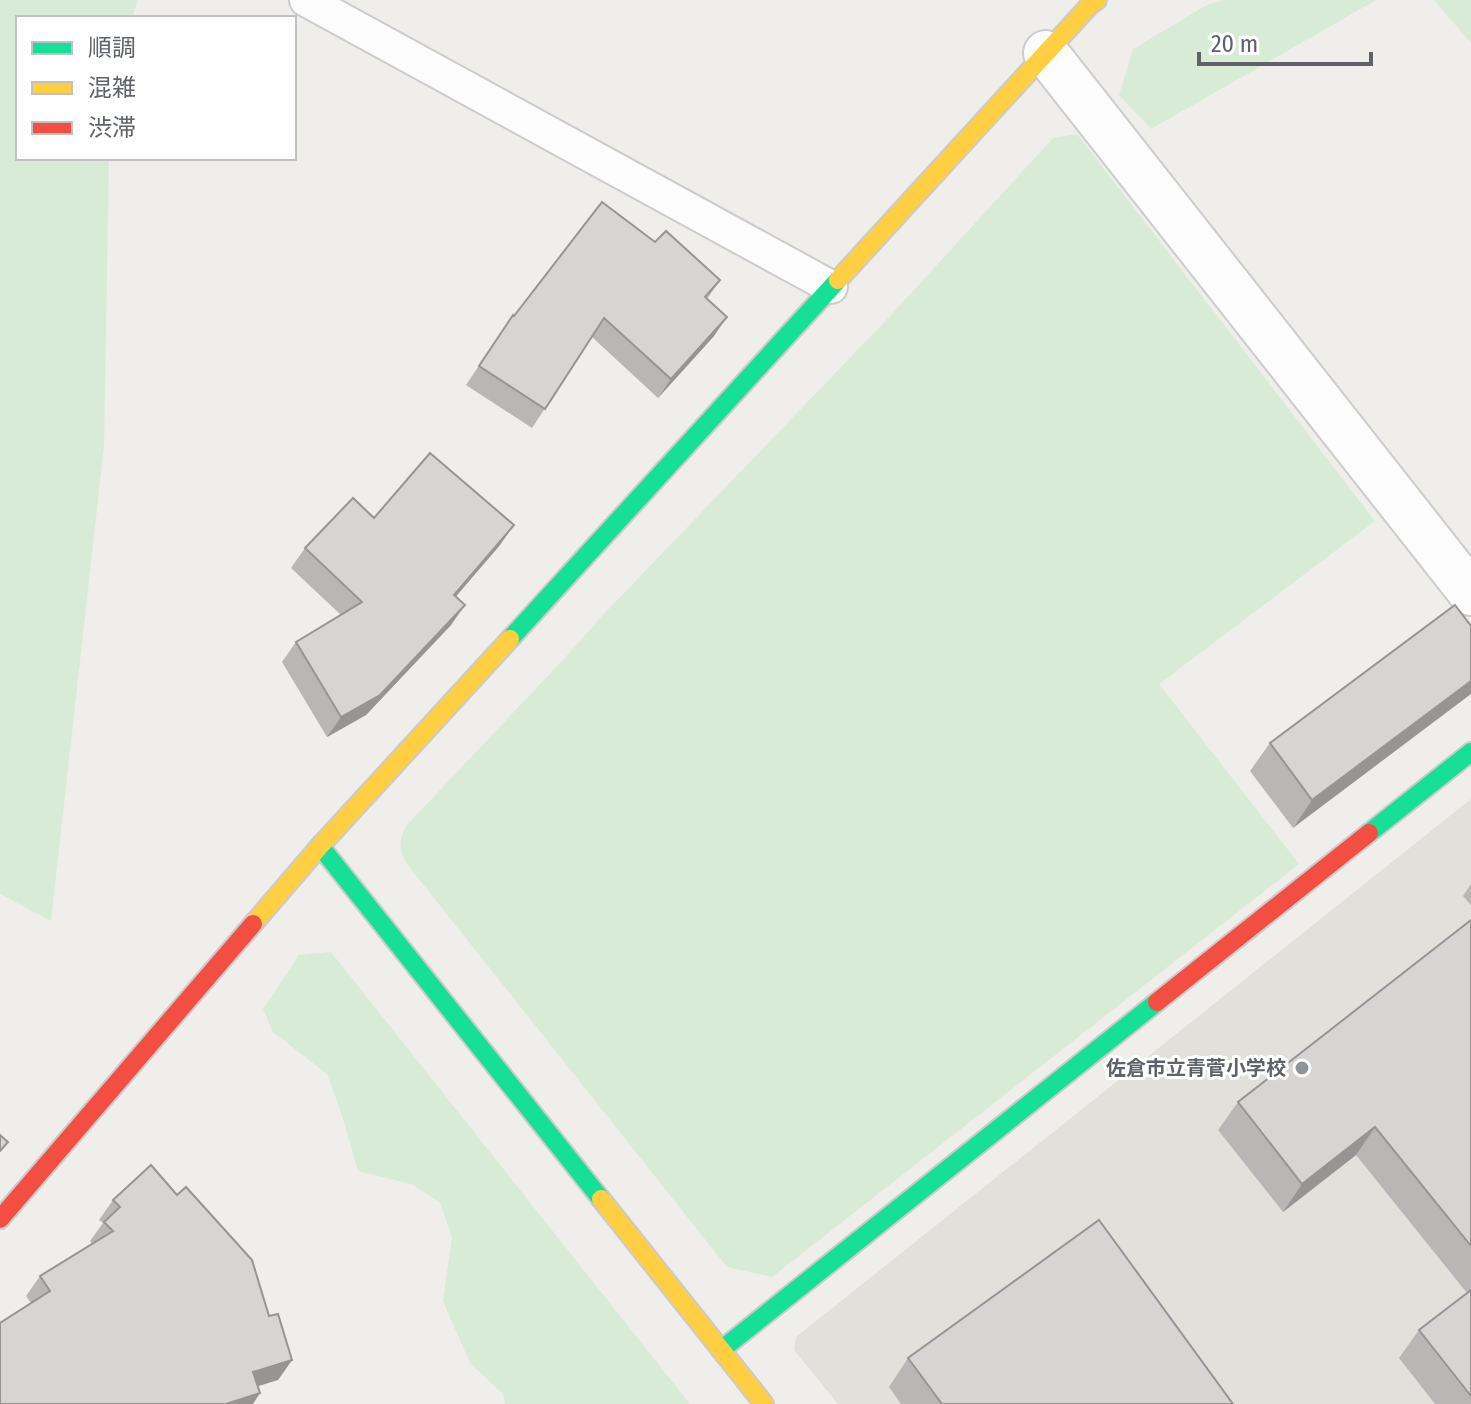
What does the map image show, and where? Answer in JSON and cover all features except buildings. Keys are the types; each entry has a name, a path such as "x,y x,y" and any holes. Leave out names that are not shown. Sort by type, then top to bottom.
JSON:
{"street":[{"path":"0,1219 320,846 1046,53 1089,2"},
{"path":"1046,53 1471,593"},
{"path":"721,1350 1471,752"},
{"path":"320,846 764,1404"}],"lane":[{"path":"306,0 831,287"}],"shaded area":[{"name":"佐倉市立青菅小学校","path":"1471,799 1471,1404 838,1404 794,1350 796,1337"}],"green space":[{"path":"0,0 137,0 133,16 16,16 16,160 109,160 104,446 51,921 0,894"},
{"path":"1224,0 1376,0 1151,129 1119,95 1133,49 1207,5"},
{"path":"1434,0 1471,0 1471,43"},
{"path":"1077,134 1375,521 1159,684 1299,864 772,1277 727,1267 407,864 400,845 402,836 406,826 602,616 892,314 1053,138"},
{"path":"331,952 690,1404 505,1404 503,1394 470,1363 443,1301 452,1237 440,1203 411,1184 358,1171 327,1074 273,1032 263,1009 299,955"}],"traffic: fast":[{"path":"510,639 838,280"},
{"path":"1369,833 1471,752"},
{"path":"320,846 601,1199"},
{"path":"721,1350 1157,1002"}],"traffic: slow":[{"path":"838,280 1097,0"},
{"path":"253,924 320,846 510,639"},
{"path":"601,1199 764,1404"}],"traffic: jam":[{"path":"1157,1002 1369,833"},
{"path":"0,1219 253,924"}],"place":[{"name":"佐倉市立青菅小学校","path":"1302,1068"}]}
